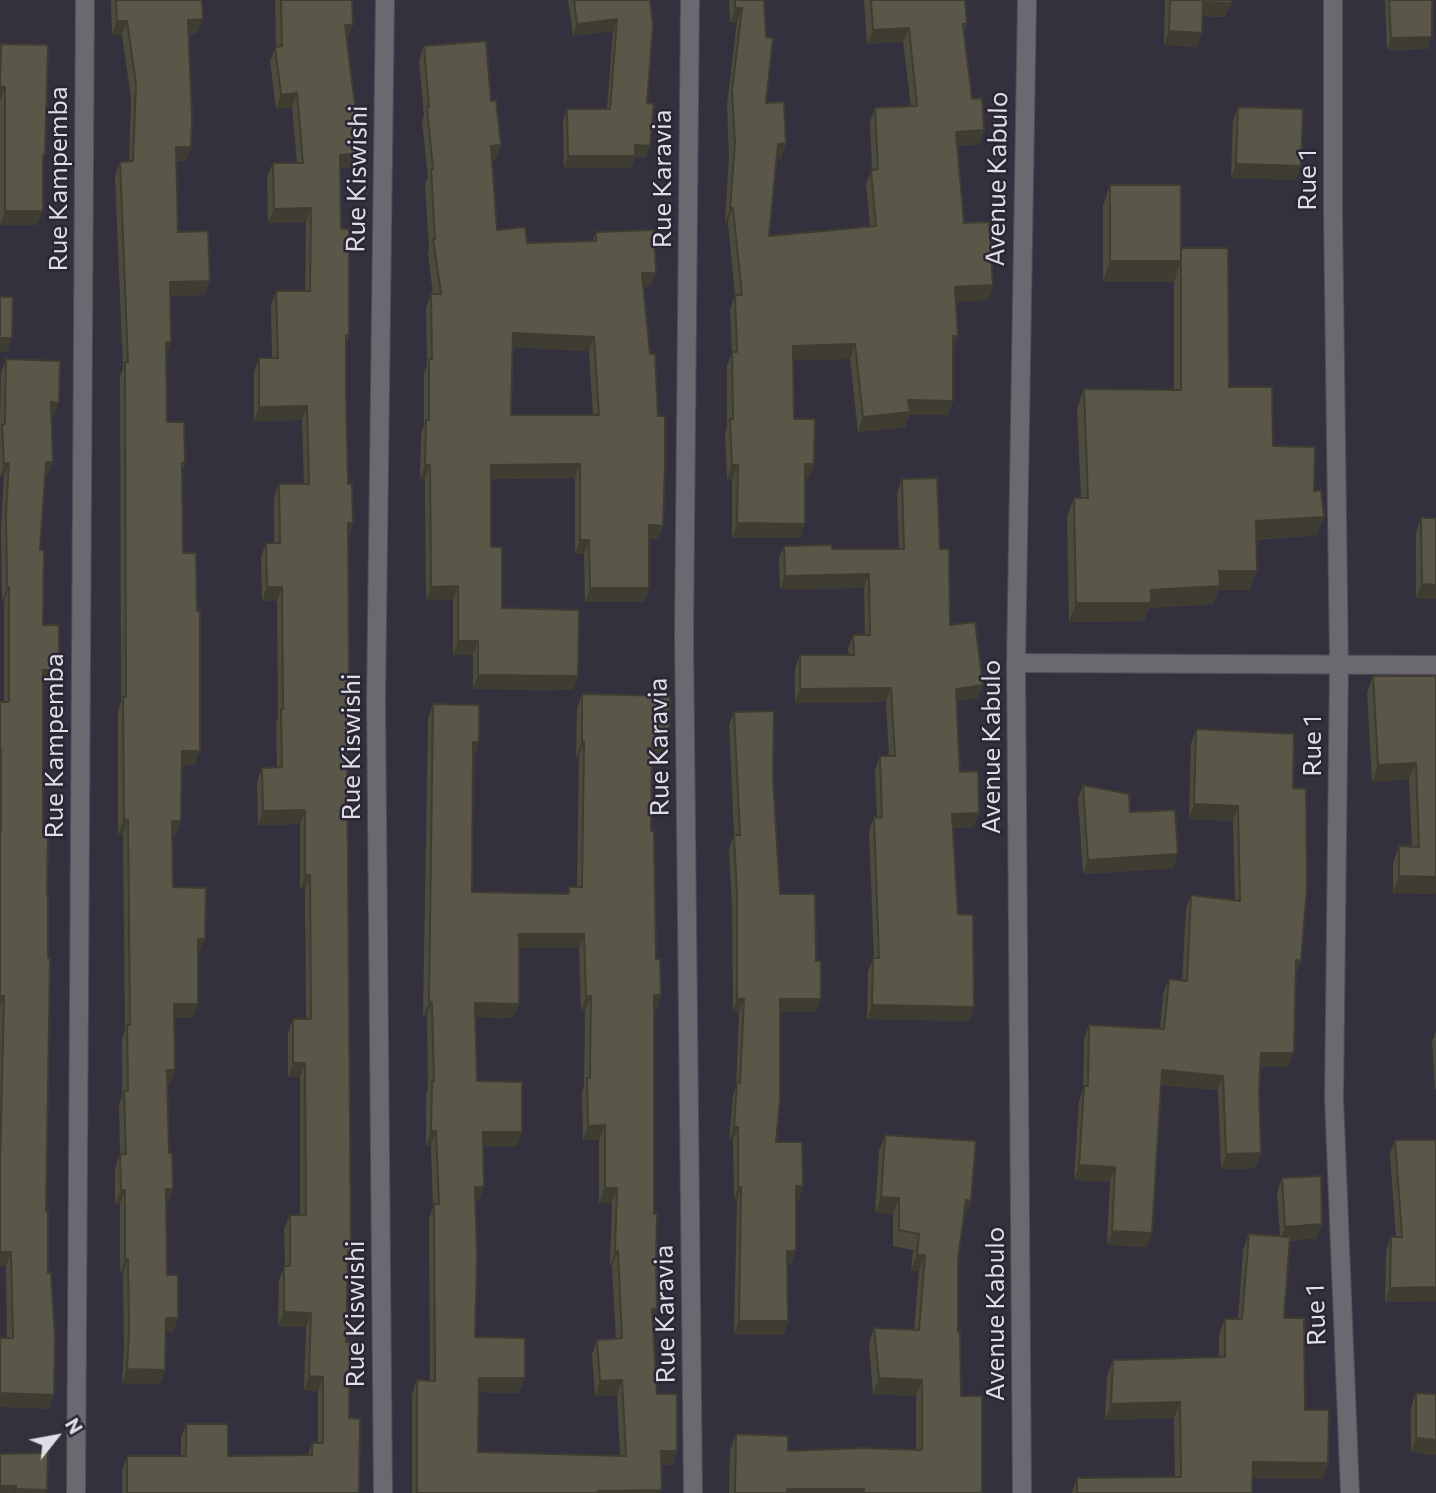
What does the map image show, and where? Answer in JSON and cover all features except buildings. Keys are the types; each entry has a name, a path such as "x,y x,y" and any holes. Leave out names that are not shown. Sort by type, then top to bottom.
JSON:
{"street":[{"name":"Rue Kampemba","path":"76,1493 85,0"},
{"name":"Rue Kiswishi","path":"383,1493 376,701 385,0"},
{"name":"Rue Karavia","path":"690,0 684,636 693,1493"},
{"name":"Avenue Kabulo","path":"1023,1493 1016,663 1027,0"},
{"name":"Rue 1","path":"1333,0 1339,665 1334,1098 1350,1493"},
{"path":"1016,663 1436,665"}]}
